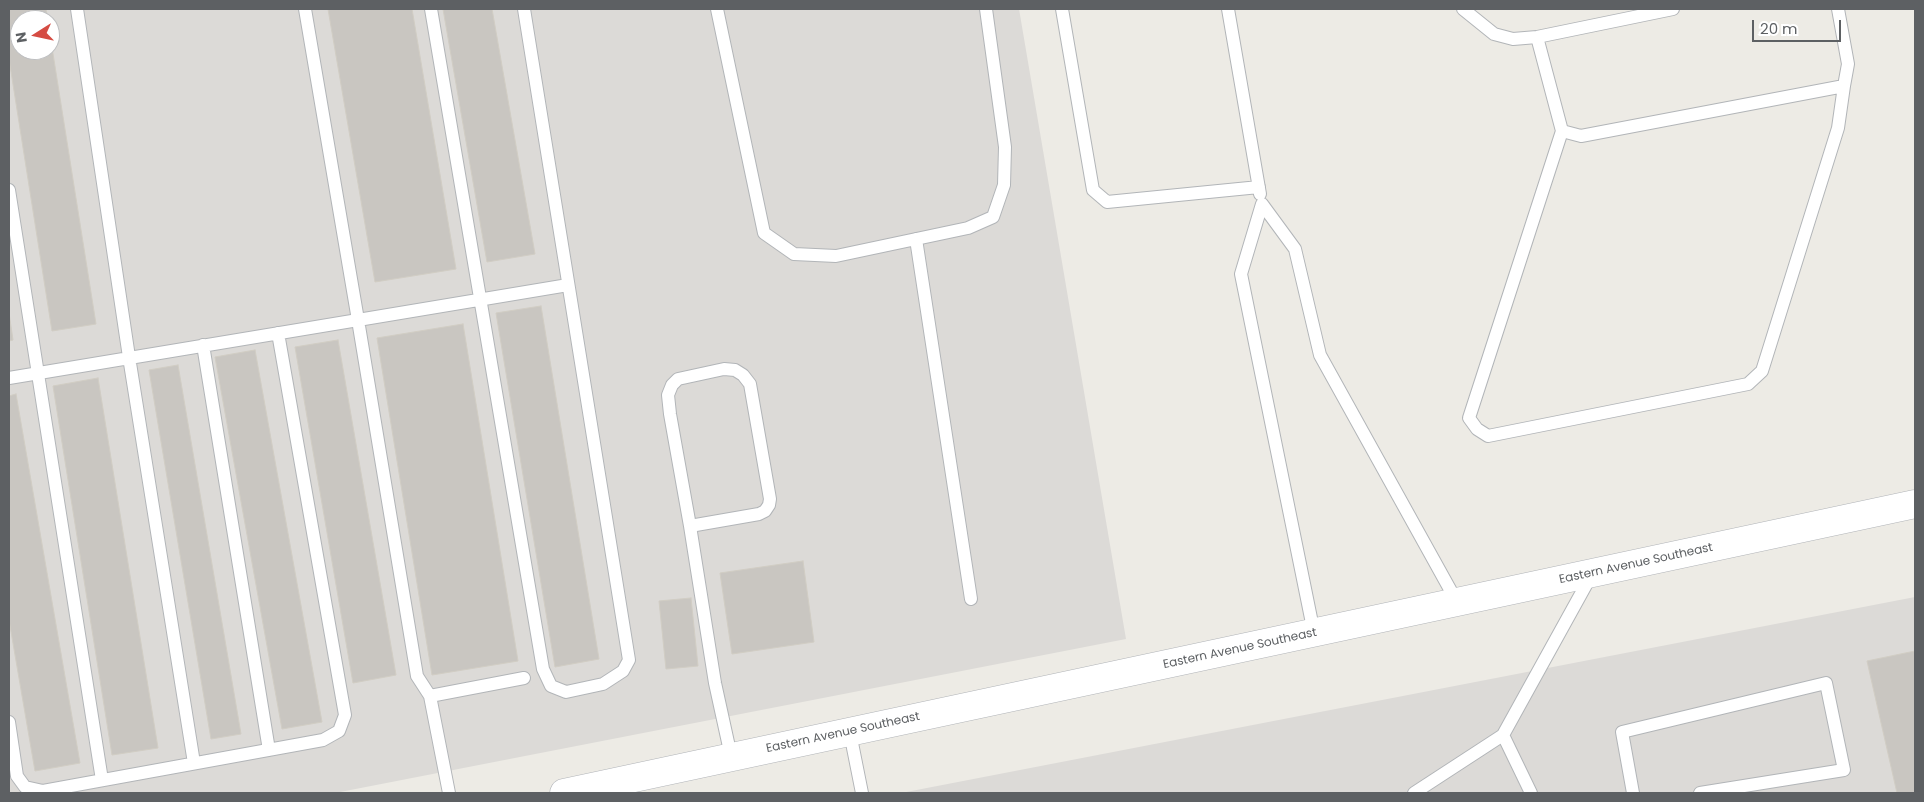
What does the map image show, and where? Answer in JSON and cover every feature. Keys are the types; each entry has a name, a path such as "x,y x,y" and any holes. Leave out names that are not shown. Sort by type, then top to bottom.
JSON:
{"main road":[{"name":"Eastern Avenue Southeast","path":"564,793 645,780 731,756 850,733 1915,504"}],"lane":[{"path":"77,9 129,357 194,763"},
{"path":"305,9 417,676 430,696 449,793"},
{"path":"431,9 542,669 552,686 566,692 603,684 623,671 629,660 524,9"},
{"path":"717,9 764,233 794,254 836,256 968,228 993,217 1004,185 1005,147 986,9"},
{"path":"1062,9 1093,190 1107,202 1259,187"},
{"path":"1228,9 1262,204 1295,249 1320,355 1457,602"},
{"path":"1463,9 1494,34 1513,39 1537,37 1673,9"},
{"path":"1537,37 1562,131 1469,418 1477,429 1488,436 1748,384 1762,371 1838,128 1848,64 1838,9"},
{"path":"1562,131 1581,136 1844,86"},
{"path":"9,190 102,780"},
{"path":"1262,204 1241,274 1314,633"},
{"path":"916,239 971,599"},
{"path":"9,378 568,284"},
{"path":"9,722 17,776 25,787 43,791 323,740 339,731 346,715 278,333"},
{"path":"203,345 269,750"},
{"path":"690,526 759,514 766,511 769,505 770,499 750,384 743,375 735,370 724,368 678,378 672,385 668,396 715,683 731,756"},
{"path":"1414,793 1503,735 1592,574"},
{"path":"430,696 524,678"},
{"path":"1633,793 1622,732 1826,683 1844,770 1700,793"},
{"path":"850,733 862,793"},
{"path":"1503,735 1531,793"}],"shaded area":[{"path":"9,9 1019,9 1126,639 335,793 9,793"},
{"path":"1915,597 1915,793 901,793"}],"building":[{"path":"9,9 46,9 10,10 10,60 54,60 96,324 52,331 9,59"},
{"path":"328,9 412,9 456,269 375,282"},
{"path":"443,9 492,9 535,254 487,262"},
{"path":"541,306 599,659 555,667 496,313"},
{"path":"9,313 13,340 9,341"},
{"path":"463,324 518,661 432,675 377,338"},
{"path":"338,340 396,675 353,683 295,347"},
{"path":"255,350 322,722 282,729 215,357"},
{"path":"178,365 241,734 211,739 149,370"},
{"path":"98,378 158,748 112,755 53,386"},
{"path":"16,394 80,763 35,771 9,620 9,396"},
{"path":"803,561 814,642 732,654 720,573"},
{"path":"691,598 698,666 666,669 659,601"},
{"path":"1915,651 1915,793 1897,793 1867,661"}]}
